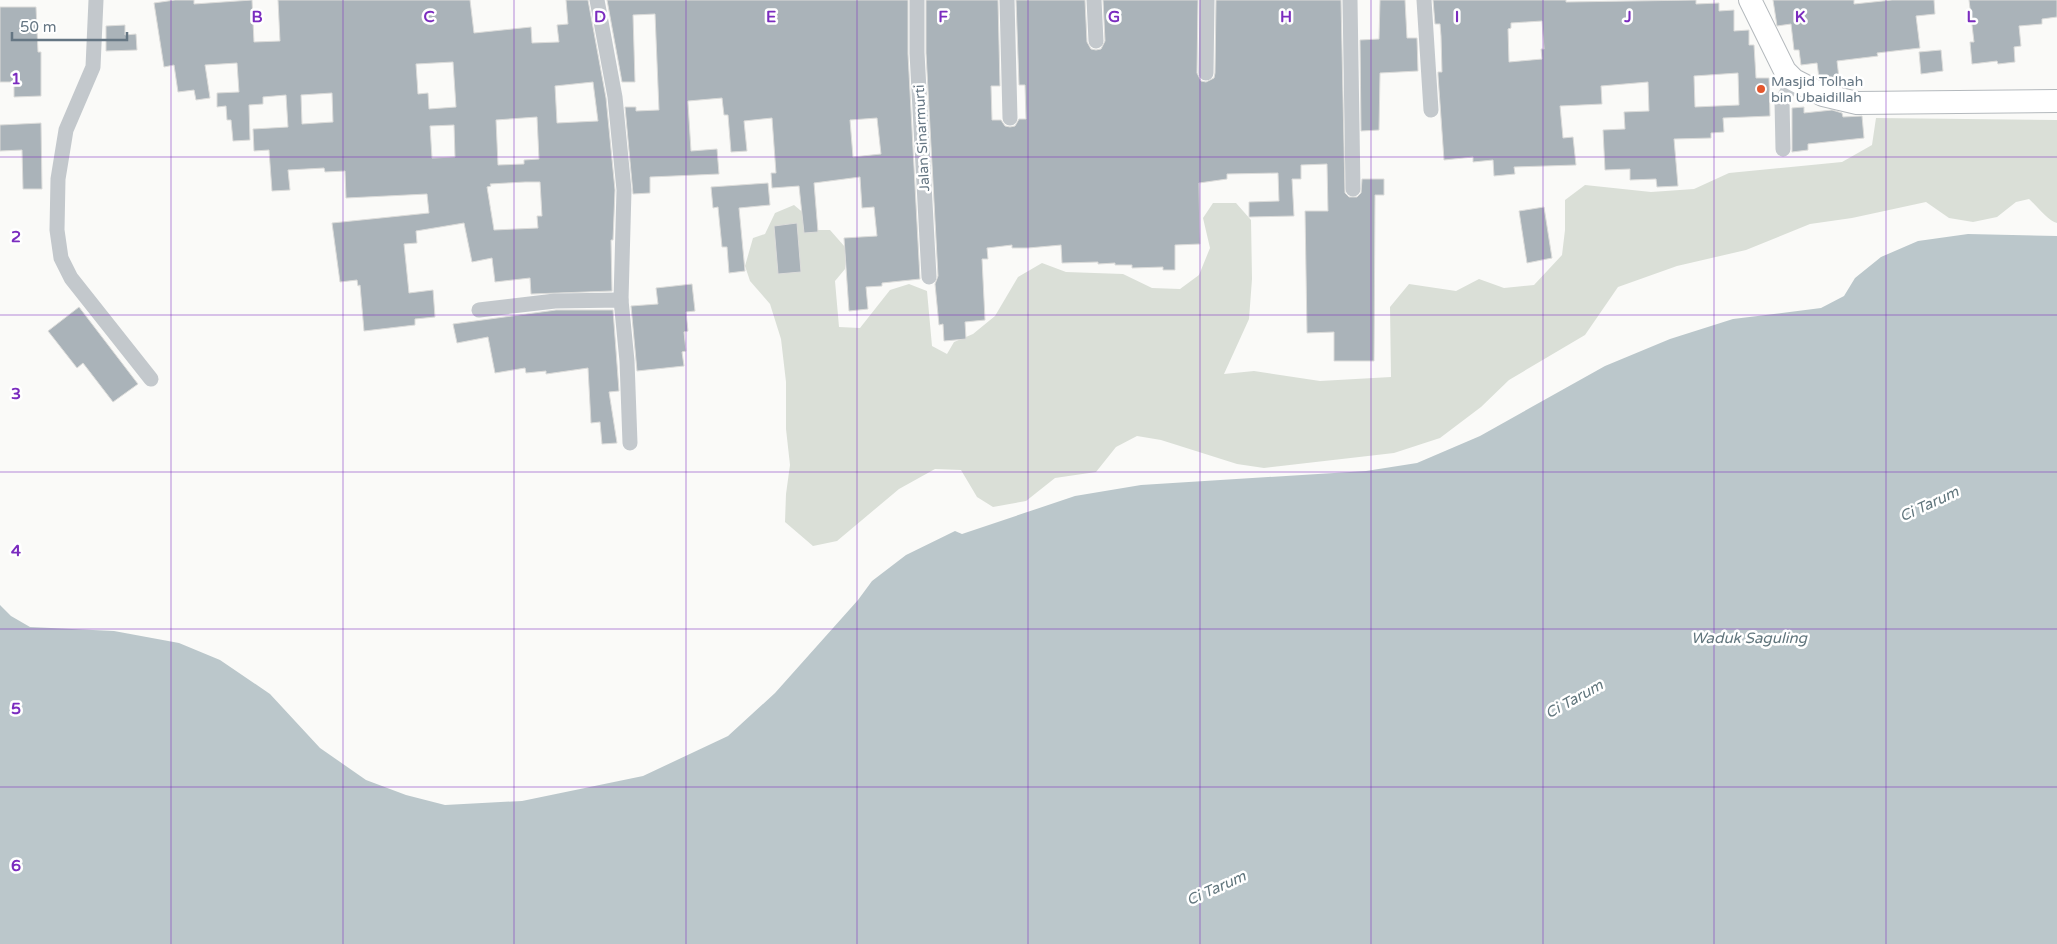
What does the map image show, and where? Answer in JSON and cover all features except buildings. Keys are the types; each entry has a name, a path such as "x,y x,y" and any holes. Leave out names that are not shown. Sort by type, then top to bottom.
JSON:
{"highway":[{"path":"1750,0 1781,64 1794,80 1822,95 1858,103 2057,101"}],"street":[{"path":"96,0 93,67 66,130 58,179 57,230 61,258 71,278 151,379"},
{"path":"597,0 615,97 624,190 621,300 627,361 630,443"},
{"name":"Jalan Sinarmurti","path":"917,0 917,53 929,277"},
{"path":"1007,0 1010,118"},
{"path":"1094,0 1096,42"},
{"path":"1206,73 1207,0"},
{"path":"1350,0 1353,189"},
{"path":"1424,0 1431,110"},
{"path":"1783,149 1782,101 1794,80"},
{"path":"479,310 500,306 564,300 621,300"}],"shaded area":[{"path":"1876,118 2057,120 2057,223 2046,217 2029,199 2016,202 1997,217 1973,222 1949,218 1926,202 1852,218 1810,224 1746,250 1677,266 1618,287 1585,335 1509,380 1481,407 1440,438 1394,453 1264,468 1237,464 1161,440 1137,436 1116,447 1096,472 1055,478 1026,501 993,507 977,497 961,470 935,469 899,489 837,541 813,546 785,522 790,465 786,429 786,382 781,339 770,304 750,281 745,266 753,238 765,234 775,213 794,205 806,215 808,230 830,230 845,247 845,269 835,281 839,327 860,328 890,290 909,284 927,291 932,346 947,354 954,342 973,334 995,316 1018,277 1042,263 1066,272 1123,274 1152,288 1180,289 1199,275 1210,248 1203,218 1213,203 1236,203 1251,220 1252,279 1249,319 1224,374 1254,371 1320,381 1391,377 1390,307 1409,284 1456,291 1479,279 1504,288 1534,285 1562,255 1565,230 1565,200 1585,185 1651,192 1694,189 1729,173 1842,162 1872,145"}],"water":[{"name":"Waduk Saguling","path":"1968,234 2057,236 2057,944 0,944 0,605 11,616 30,627 114,631 179,643 220,660 270,694 320,748 366,780 406,795 445,805 522,801 643,776 728,736 775,693 858,600 872,581 906,555 955,531 962,534 1075,496 1141,485 1366,471 1417,463 1480,436 1605,366 1670,339 1733,319 1821,308 1844,296 1855,278 1881,257 1918,241"}],"place":[{"name":"Masjid Tolhah bin Ubaidillah","path":"1761,89"}],"water label":[{"name":"Ci Tarum","path":"1929,504"},
{"name":"Ci Tarum","path":"1574,699"},
{"name":"Ci Tarum","path":"1216,888"}]}
